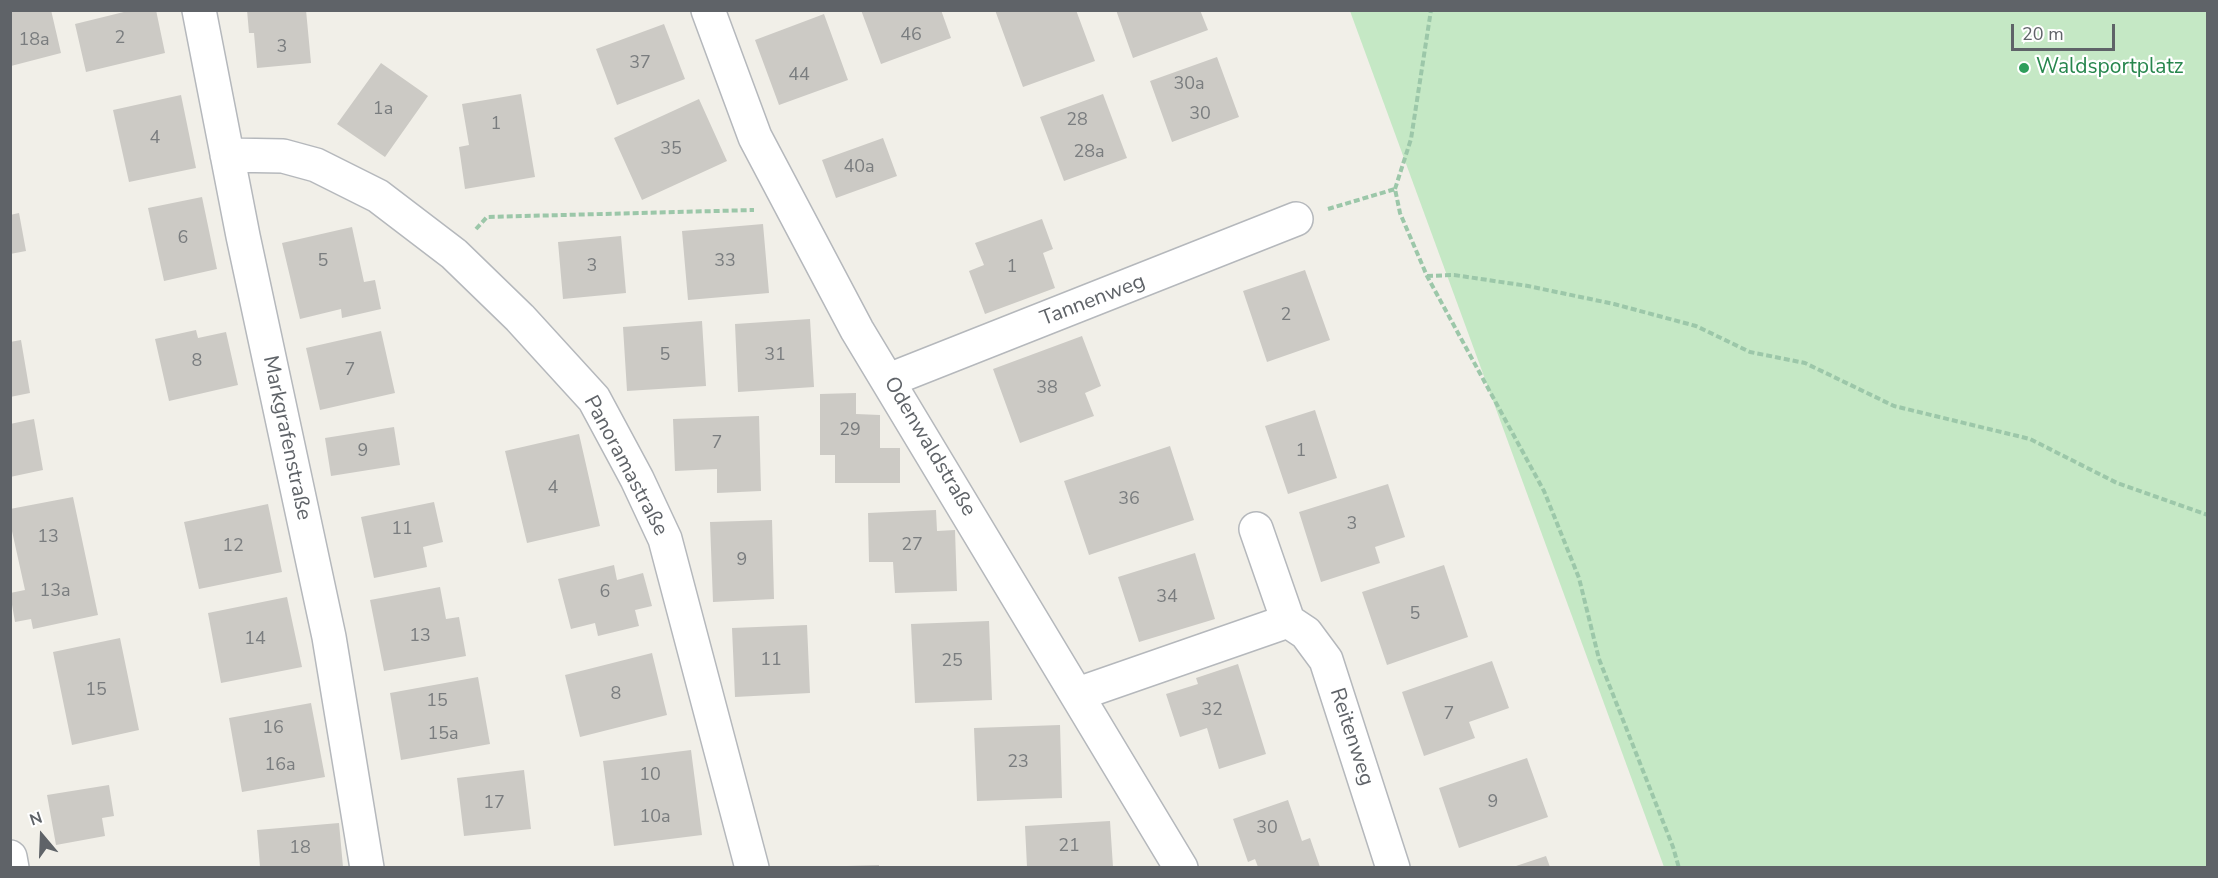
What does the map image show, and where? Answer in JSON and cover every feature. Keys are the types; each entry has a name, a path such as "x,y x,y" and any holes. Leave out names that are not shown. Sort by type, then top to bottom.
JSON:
{"street":[{"name":"Markgrafenstraße","path":"199,10 243,236 329,638 368,867"},
{"name":"Odenwaldstraße","path":"708,10 755,137 857,330 1181,867"},
{"name":"Panoramastraße","path":"227,155 283,156 316,165 378,196 454,254 520,318 594,399 637,479 665,539 752,867"},
{"name":"Tannenweg","path":"889,380 1296,219"},
{"path":"1078,694 1288,621 1256,529"},
{"name":"Reitenweg","path":"1288,621 1306,633 1326,660 1393,867"},
{"path":"10,857 12,867"}],"path":[{"path":"1429,11 1411,139 1395,189 1400,213 1426,276 1544,491 1579,578 1599,659 1674,847 1679,867"},
{"path":"1296,219 1395,189"},
{"path":"487,217 793,209"},
{"path":"1426,276 1454,275 1528,286 1614,304 1696,326 1750,352 1804,363 1894,406 2030,439 2117,483 2208,515"}],"green space":[{"path":"1350,11 2207,11 2207,867 1664,867"}],"building":[{"path":"10,10 51,10 61,53 11,66"},
{"path":"132,10 156,10 165,53 86,72 75,24"},
{"path":"247,10 306,10 311,63 257,68 254,33 249,33"},
{"path":"861,10 941,10 951,38 881,64"},
{"path":"995,10 1076,10 1095,61 1023,87"},
{"path":"1116,10 1200,10 1208,30 1133,58"},
{"path":"824,14 848,80 779,105 755,40"},
{"path":"664,24 685,79 617,105 596,49"},
{"path":"1217,57 1239,117 1172,142 1150,81"},
{"path":"381,63 428,96 385,157 337,124"},
{"path":"521,94 535,177 465,189 459,147 469,145 462,104"},
{"path":"1103,94 1127,158 1064,181 1040,117"},
{"path":"181,95 196,168 129,182 113,110"},
{"path":"699,99 727,161 642,200 614,138"},
{"path":"883,138 897,176 836,198 822,160"},
{"path":"202,197 217,269 164,281 148,208"},
{"path":"19,213 26,251 10,254 10,215"},
{"path":"1042,219 1053,249 1043,253 1055,288 985,314 969,271 984,265 975,243"},
{"path":"763,224 769,293 688,300 682,231"},
{"path":"352,227 364,282 375,280 381,309 342,318 341,309 300,319 282,243"},
{"path":"621,236 626,293 563,299 558,242"},
{"path":"1305,270 1330,340 1267,362 1243,291"},
{"path":"810,319 814,387 738,392 735,324"},
{"path":"702,321 706,386 627,391 623,327"},
{"path":"196,330 198,338 226,332 238,385 169,401 155,339"},
{"path":"381,331 395,393 320,410 306,348"},
{"path":"1082,336 1101,386 1085,393 1094,416 1020,443 993,369"},
{"path":"21,340 30,393 10,397 10,342"},
{"path":"856,393 856,414 880,415 880,448 900,448 900,483 835,483 835,455 820,455 820,394"},
{"path":"1315,410 1337,478 1288,494 1265,426"},
{"path":"759,416 761,491 717,493 717,469 675,471 673,419"},
{"path":"34,419 43,470 10,477 10,424"},
{"path":"394,427 400,465 331,476 325,438"},
{"path":"579,434 600,526 527,543 505,451"},
{"path":"1170,446 1194,520 1089,555 1064,481"},
{"path":"1388,484 1405,537 1375,547 1380,563 1321,582 1299,512"},
{"path":"73,497 98,615 33,629 31,619 15,622 10,593 25,590 10,522 10,509"},
{"path":"434,502 443,542 423,547 427,567 374,578 361,517"},
{"path":"268,504 282,572 199,589 184,522"},
{"path":"936,510 937,531 955,530 957,591 895,593 893,562 869,562 868,513"},
{"path":"772,520 774,599 713,602 710,522"},
{"path":"1195,553 1215,619 1139,642 1118,577"},
{"path":"614,565 617,580 643,573 652,606 635,610 639,626 598,636 595,623 571,629 558,579"},
{"path":"1444,565 1468,637 1387,665 1362,592"},
{"path":"440,587 446,619 459,617 466,656 384,671 370,600"},
{"path":"287,597 302,667 221,683 208,613"},
{"path":"989,621 992,700 915,703 911,624"},
{"path":"807,625 810,693 735,697 732,628"},
{"path":"120,638 139,730 72,745 53,652"},
{"path":"652,653 667,715 580,737 565,675"},
{"path":"1492,661 1509,708 1469,722 1475,738 1424,756 1402,692"},
{"path":"1238,664 1266,754 1219,769 1207,728 1180,737 1166,694 1198,684 1196,678"},
{"path":"478,677 490,744 401,760 390,693"},
{"path":"311,703 325,777 242,792 229,718"},
{"path":"1060,725 1062,798 977,801 974,728"},
{"path":"691,750 702,835 614,846 603,761"},
{"path":"1527,758 1548,817 1459,848 1439,788"},
{"path":"524,770 531,829 464,836 457,778"},
{"path":"109,785 114,816 102,818 105,836 56,845 47,795"},
{"path":"1288,800 1302,841 1310,838 1320,867 1258,867 1255,859 1248,862 1233,819"},
{"path":"1110,821 1113,867 1027,867 1025,826"},
{"path":"339,823 343,867 260,867 257,830"},
{"path":"1546,856 1550,867 1513,867"},
{"path":"879,865 879,867 847,867 847,866"}],"place":[{"name":"Waldsportplatz","path":"2024,68"}]}
